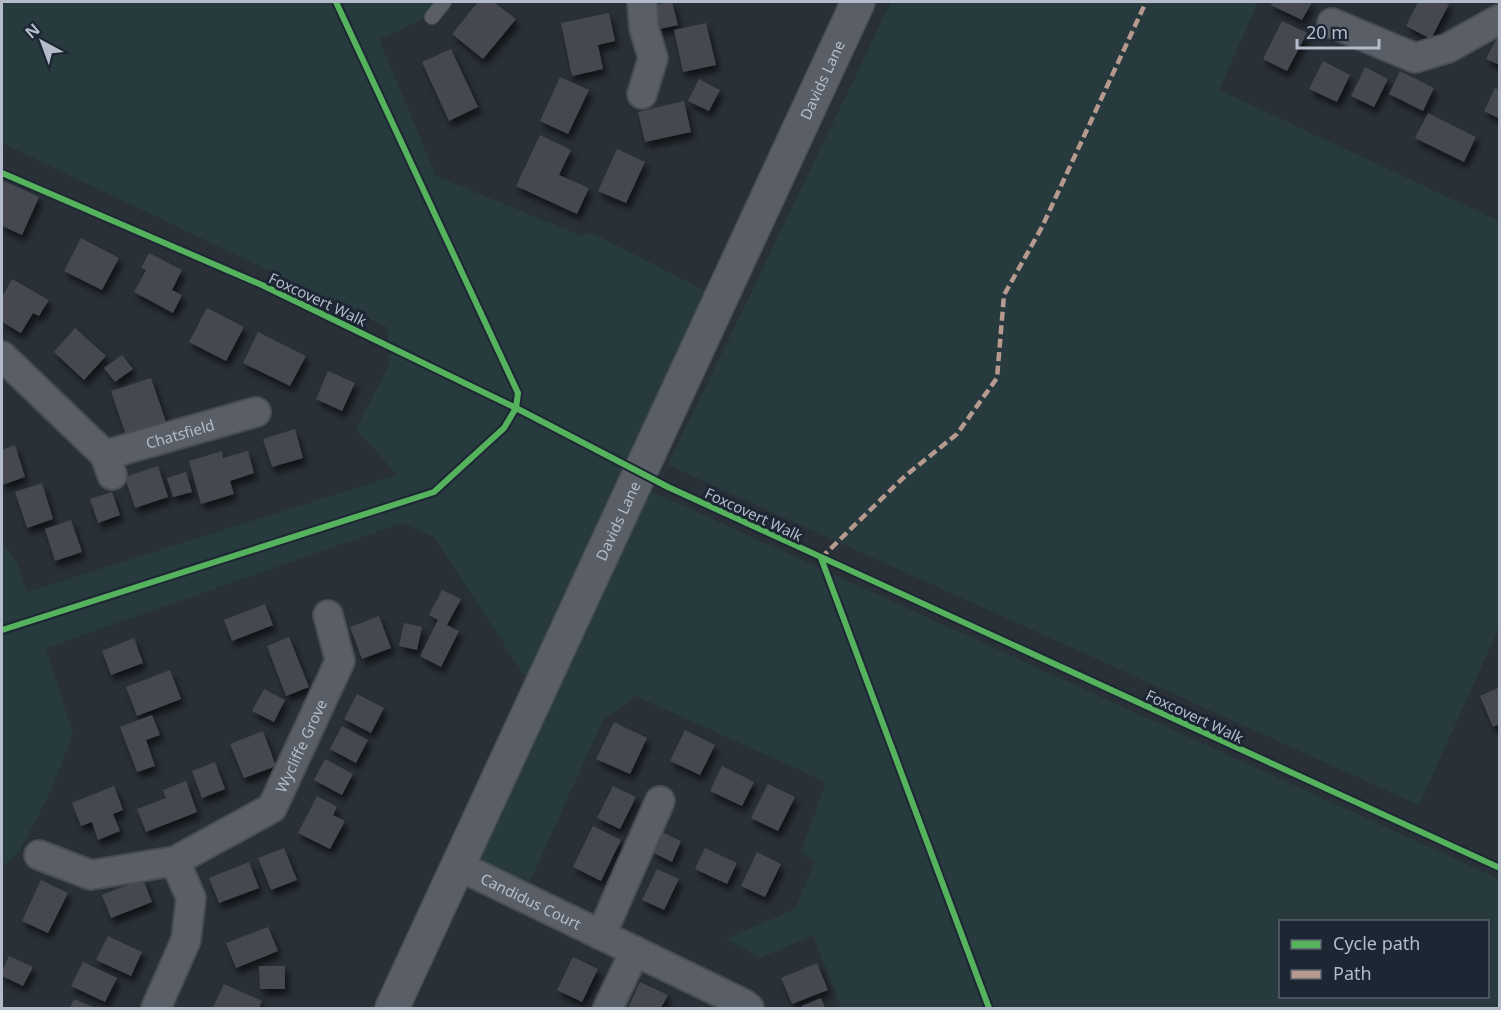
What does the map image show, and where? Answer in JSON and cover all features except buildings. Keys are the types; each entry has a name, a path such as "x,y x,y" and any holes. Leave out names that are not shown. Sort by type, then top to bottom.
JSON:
{"street":[{"path":"642,2 644,28 653,58 642,94"},
{"name":"Davids Lane","path":"392,1008 858,2"},
{"path":"1332,23 1415,58 1448,48 1500,19"},
{"name":"Chatsfield","path":"2,356 108,465 256,412"},
{"name":"Wycliffe Grove","path":"39,855 91,875 174,861 272,808 340,661 328,615"},
{"path":"601,935 660,801"},
{"path":"156,1008 186,940 191,898 174,861"},
{"name":"Candidus Court","path":"459,866 749,1008"},
{"path":"608,1008 635,951"}],"lane":[{"path":"432,17 444,2"}],"green space":[{"path":"2,2 440,2 420,20 379,39 436,176 582,236 590,232 705,290 526,678 434,537 402,523 46,648 73,734 52,789 19,852 2,867 2,540 17,563 27,592 397,475 356,429 389,365 387,327 2,143"},
{"path":"891,2 1258,2 1219,90 1499,221 1499,628 1419,805 668,465"},
{"path":"649,490 1499,879 1499,1008 841,1008 813,935 761,958 726,939 795,909 815,862 801,852 826,782 636,696 603,720 526,890 475,865"}],"marked path":[{"path":"821,558 905,476 957,434 997,378 1004,295 1042,227 1146,2"}],"cycle path":[{"path":"2,630 434,492 504,428 516,408 518,393 336,2"},
{"name":"Foxcovert Walk","path":"2,173 262,285 516,408 668,487 1500,868"},
{"path":"821,558 989,1008"}]}
